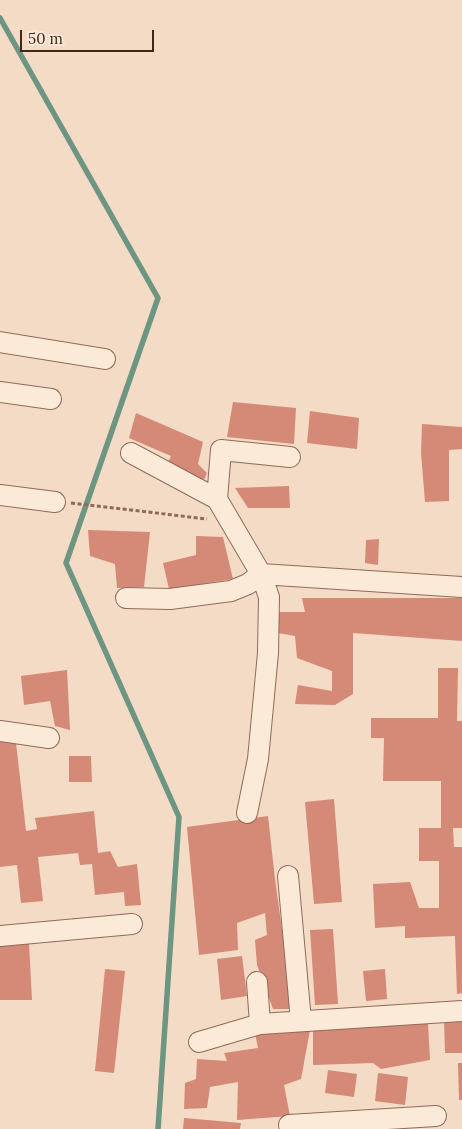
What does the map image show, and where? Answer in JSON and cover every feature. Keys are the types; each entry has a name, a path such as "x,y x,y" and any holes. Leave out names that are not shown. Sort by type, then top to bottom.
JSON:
{"street":[{"path":"0,342 105,359"},
{"path":"0,392 50,399"},
{"path":"217,500 221,450 290,457"},
{"path":"131,453 217,500 261,574 270,598 268,654 258,759 247,813"},
{"path":"0,495 65,503"},
{"path":"126,598 170,599 231,590 248,584 261,574 462,587"},
{"path":"0,731 49,738"},
{"path":"288,876 301,1022"},
{"path":"0,936 132,924"},
{"path":"257,982 260,1024"},
{"path":"199,1042 260,1024 462,1010"},
{"path":"290,1129 289,1125 436,1116"}],"path":[{"path":"65,503 230,522"}],"building":[{"path":"233,402 296,408 294,444 227,437"},
{"path":"310,411 359,418 357,449 307,443"},
{"path":"136,413 203,442 198,464 207,473 204,480 167,464 171,456 129,438"},
{"path":"422,424 462,427 462,449 449,450 449,501 425,502 421,453"},
{"path":"289,486 290,508 248,508 235,488"},
{"path":"88,530 150,532 144,587 117,588 115,564 90,556"},
{"path":"196,536 223,537 233,579 169,589 163,563 196,555"},
{"path":"379,539 378,565 365,563 366,540"},
{"path":"302,598 462,598 462,641 353,633 353,694 335,705 295,704 298,685 332,691 332,671 297,658 295,636 272,632 277,612 305,612"},
{"path":"438,668 458,668 457,721 462,721 462,828 453,828 454,847 462,847 462,993 457,994 455,936 405,938 405,926 375,928 373,884 410,882 419,908 439,908 439,861 419,861 419,828 441,828 441,781 383,781 384,738 371,738 371,718 438,718"},
{"path":"67,670 70,730 55,726 50,701 24,705 21,676"},
{"path":"15,734 26,831 37,829 35,818 94,811 98,853 110,851 118,867 137,864 141,905 125,906 124,892 95,895 92,864 80,865 78,853 38,857 43,901 21,903 17,865 0,867 0,736"},
{"path":"69,756 91,756 92,782 69,782"},
{"path":"334,799 342,902 314,904 305,802"},
{"path":"268,816 293,1009 273,1009 257,965 255,940 267,935 265,913 237,923 238,950 199,955 187,827"},
{"path":"333,929 338,1004 315,1005 310,930"},
{"path":"29,943 32,1000 0,1000 0,945"},
{"path":"242,956 247,996 221,1000 217,959"},
{"path":"105,969 125,971 114,1073 95,1071"},
{"path":"385,969 387,999 366,1001 363,971"},
{"path":"462,1021 462,1053 445,1053 444,1022"},
{"path":"428,1023 430,1060 381,1069 373,1063 313,1065 313,1031"},
{"path":"310,1030 301,1079 284,1085 290,1116 237,1120 238,1082 210,1087 207,1108 184,1109 185,1083 196,1079 197,1059 227,1061 224,1053 258,1048 255,1033"},
{"path":"458,1063 462,1063 462,1100 459,1100"},
{"path":"328,1070 357,1074 354,1097 325,1093"},
{"path":"378,1073 408,1077 405,1105 375,1101"},
{"path":"184,1118 241,1123 240,1129 183,1129"}],"waterway":[{"path":"0,18 158,298 66,563 179,817 158,1129"}]}
